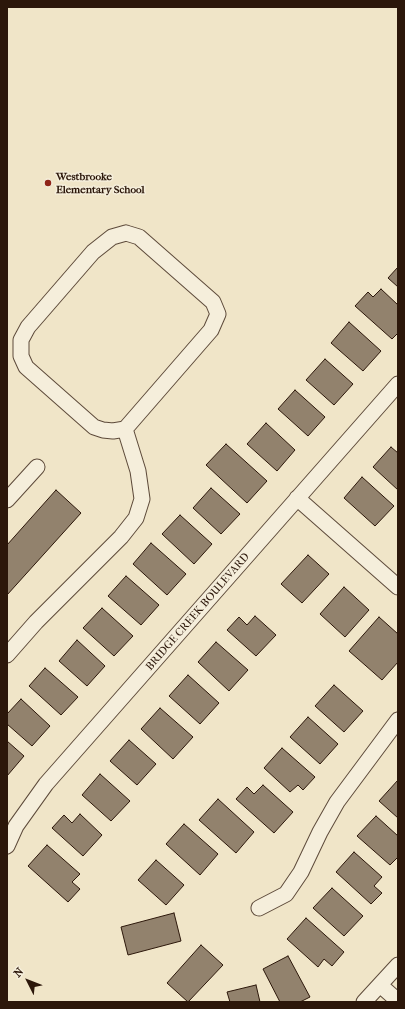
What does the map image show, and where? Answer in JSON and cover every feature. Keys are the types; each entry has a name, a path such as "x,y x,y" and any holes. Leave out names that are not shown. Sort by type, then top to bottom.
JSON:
{"street":[{"path":"126,233 139,237 213,302 218,314 211,330 125,429 113,431 94,427 26,367 21,356 21,340 28,327 93,252 112,237 126,233"},
{"name":"BRIDGE CREEK BOULEVARD","path":"7,846 16,826 46,784 398,384"},
{"path":"7,655 36,622 121,537 136,518 142,499 138,471 125,429"},
{"path":"7,500 36,467"},
{"path":"297,498 398,586"},
{"path":"259,908 286,894 301,872 320,832 337,802 398,720"},
{"path":"364,1002 398,965"},
{"path":"380,985 398,1001"}],"building":[{"path":"398,267 398,287 388,278"},
{"path":"381,289 398,305 398,333 392,339 355,306 368,292 373,297"},
{"path":"349,322 381,351 363,371 331,343"},
{"path":"325,359 353,384 334,405 306,380"},
{"path":"295,390 325,417 308,436 278,409"},
{"path":"266,423 295,450 277,471 247,444"},
{"path":"226,444 267,481 247,503 206,465"},
{"path":"391,447 398,453 398,490 373,467"},
{"path":"362,477 394,506 375,526 344,498"},
{"path":"211,488 240,514 221,534 193,508"},
{"path":"56,490 81,513 7,595 7,545"},
{"path":"180,515 212,544 194,564 162,534"},
{"path":"151,543 186,574 167,595 133,564"},
{"path":"308,555 329,574 302,603 281,584"},
{"path":"126,576 159,605 141,625 108,596"},
{"path":"344,587 369,610 345,637 320,614"},
{"path":"102,608 133,636 114,656 83,628"},
{"path":"255,616 276,635 256,656 227,630 239,617 247,625"},
{"path":"379,617 398,634 398,662 382,680 349,651"},
{"path":"77,640 105,666 87,686 59,661"},
{"path":"216,642 248,670 229,691 198,662"},
{"path":"45,668 78,697 61,715 29,686"},
{"path":"188,675 219,703 200,724 169,696"},
{"path":"334,685 363,711 344,732 315,706"},
{"path":"21,699 50,726 32,746 7,724 7,714"},
{"path":"160,708 193,737 173,759 141,729"},
{"path":"308,717 338,744 320,764 290,737"},
{"path":"129,740 156,764 137,785 110,761"},
{"path":"7,741 24,756 7,776"},
{"path":"282,748 315,777 303,790 298,785 290,792 264,768"},
{"path":"100,774 130,801 111,821 82,795"},
{"path":"398,780 398,818 379,801"},
{"path":"263,785 293,812 274,833 236,799 247,787 254,794"},
{"path":"218,799 254,832 236,853 199,820"},
{"path":"80,814 102,835 83,856 52,828 64,815 72,823"},
{"path":"376,816 398,836 398,857 390,865 357,836"},
{"path":"184,824 218,854 200,875 166,844"},
{"path":"47,845 80,874 72,882 80,889 68,902 28,866"},
{"path":"354,852 382,877 374,886 382,893 371,904 336,872"},
{"path":"156,860 184,885 166,905 138,880"},
{"path":"332,888 363,916 344,936 313,908"},
{"path":"174,913 181,941 128,955 121,927"},
{"path":"306,918 344,952 332,966 324,959 318,967 287,939"},
{"path":"201,945 223,965 188,1002 167,983"},
{"path":"288,956 310,997 300,1002 280,1002 263,969"},
{"path":"256,985 260,1002 230,1002 227,992"}],"place":[{"name":"Westbrooke Elementary School","path":"48,183"}]}
